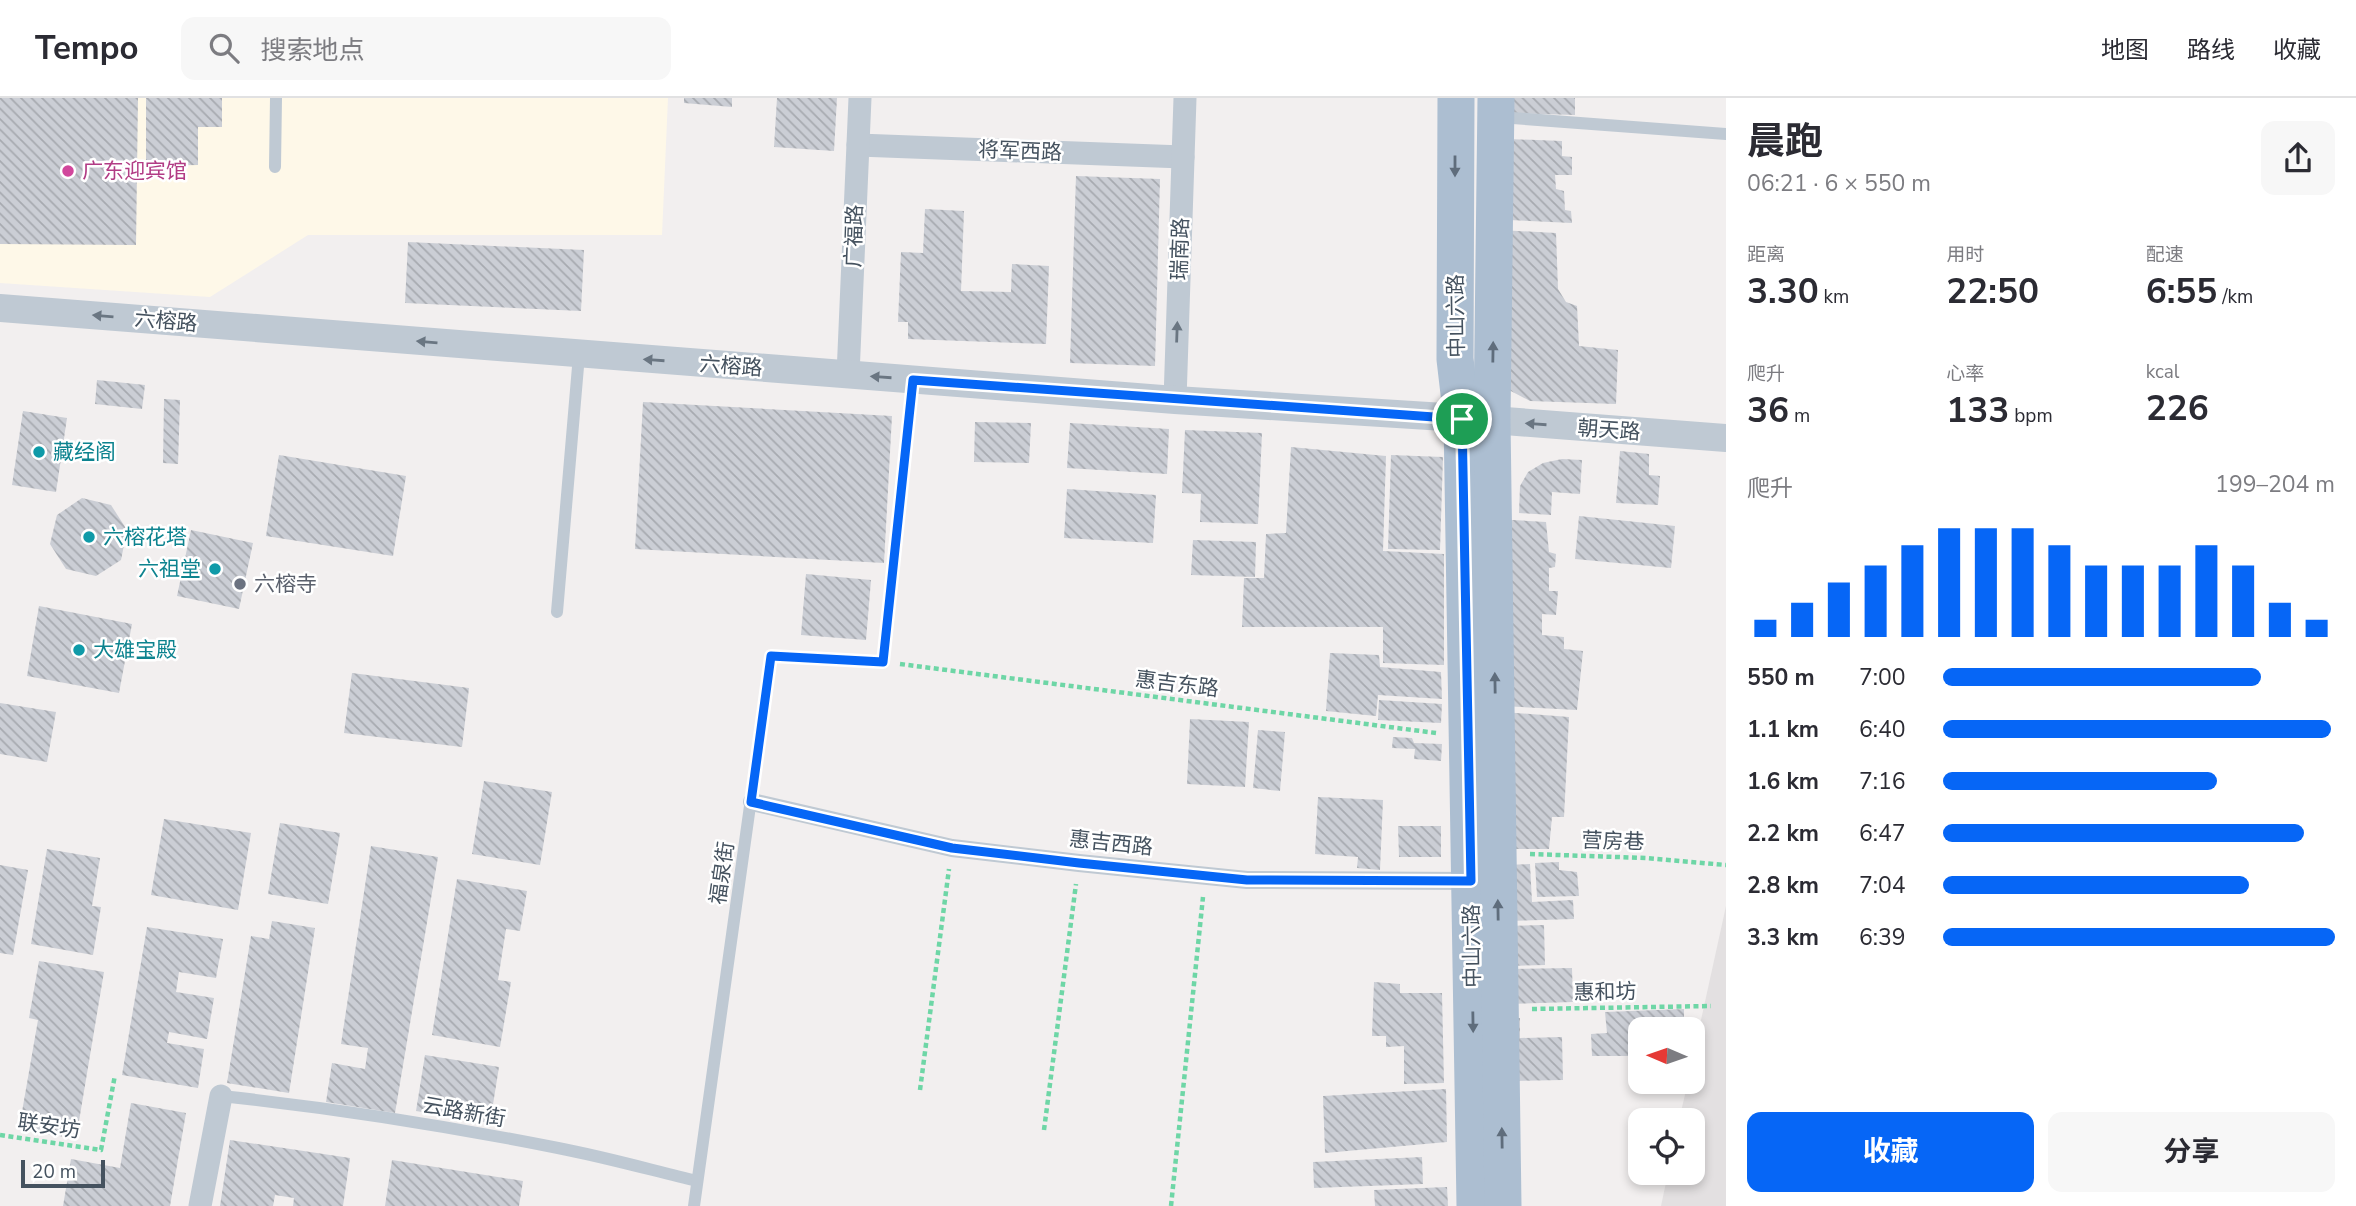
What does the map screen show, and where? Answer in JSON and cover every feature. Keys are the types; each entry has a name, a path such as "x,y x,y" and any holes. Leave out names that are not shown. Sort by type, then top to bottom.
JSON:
{"main road":[{"name":"中山六路","path":"1455,98 1455,359 1477,420 1497,853 1503,1206"},
{"name":"中山六路","path":"1475,1206 1468,734 1477,420 1496,108"}],"street":[{"name":"广福路","path":"848,375 860,98"},
{"name":"瑞南路","path":"1175,400 1185,98"},
{"name":"将军西路","path":"858,145 1183,157"},
{"name":"六榕路","path":"0,308 579,355 1477,420"},
{"name":"朝天路","path":"1477,420 1726,438"},
{"name":"惠吉西路","path":"751,802 952,848 1079,863 1247,880 1471,881"},
{"path":"200,1206 221,1096"}],"lane":[{"path":"275,167 276,98"},
{"path":"1496,108 1726,134"},
{"path":"557,612 579,355"},
{"name":"福泉街","path":"694,1206 771,656 883,662"},
{"name":"云路新街","path":"221,1096 320,1106 559,1148 698,1181"}],"path":[{"path":"883,662 913,380"},
{"name":"惠吉东路","path":"883,662 1429,732 1468,734"},
{"path":"920,1090 952,848"},
{"name":"营房巷","path":"1497,853 1646,858 1726,865"},
{"path":"1044,1130 1079,863"},
{"path":"1171,1206 1205,876"},
{"name":"惠和坊","path":"1499,1009 1711,1006"},
{"name":"联安坊","path":"0,1135 101,1150 115,1075"}],"shaded area":[{"name":"广东迎宾馆","path":"0,98 668,98 662,235 308,235 210,297 0,283"},
{"path":"1726,906 1726,1206 1661,1206 1665,1185 1705,1185 1705,1108 1682,1108 1685,1094 1705,1094 1705,1017 1702,1017"}],"building":[{"name":"广东迎宾馆","path":"0,98 138,98 136,245 0,244"},
{"path":"146,98 222,98 222,127 198,127 198,165 146,166"},
{"path":"684,98 732,98 732,107 684,103"},
{"path":"777,98 837,98 834,151 774,147"},
{"path":"1511,98 1575,98 1575,115 1511,113"},
{"path":"1508,139 1562,141 1562,156 1572,157 1572,175 1555,175 1556,189 1564,191 1565,210 1571,211 1572,223 1508,220"},
{"path":"1076,176 1160,179 1155,366 1070,363"},
{"path":"925,209 964,211 961,291 1011,292 1012,264 1049,266 1046,344 908,339 908,322 898,322 901,252 923,253"},
{"path":"1500,230 1556,233 1558,289 1566,302 1577,306 1579,346 1618,350 1616,404 1530,401 1509,390"},
{"path":"408,242 584,250 581,311 405,303"},
{"path":"97,380 145,385 142,409 95,404"},
{"path":"164,399 180,400 178,464 163,463"},
{"path":"643,402 892,416 884,563 635,549"},
{"name":"藏经阁","path":"23,411 67,418 56,492 12,485"},
{"path":"975,422 1031,423 1029,463 974,462"},
{"path":"1070,423 1169,429 1167,474 1067,468"},
{"path":"1185,430 1262,433 1258,524 1200,522 1201,494 1182,493"},
{"path":"1291,447 1386,456 1383,551 1444,554 1444,665 1383,663 1383,627 1242,627 1244,578 1264,578 1266,534 1286,533"},
{"path":"1620,451 1649,454 1649,475 1660,476 1658,505 1616,503"},
{"path":"279,455 406,476 393,556 266,536"},
{"path":"1391,455 1443,457 1440,550 1388,549"},
{"path":"1562,459 1582,460 1580,494 1552,492 1551,515 1519,513 1520,486 1528,472 1543,463"},
{"path":"1067,489 1156,495 1153,543 1064,538"},
{"name":"六榕花塔","path":"82,498 111,505 127,530 121,560 96,576 66,569 50,544 57,515"},
{"path":"1579,516 1675,526 1671,568 1575,559"},
{"path":"1495,519 1546,522 1549,552 1556,554 1555,567 1549,568 1549,591 1558,591 1556,615 1542,614 1542,635 1564,637 1564,649 1583,651 1577,710 1502,706"},
{"name":"六祖堂","path":"191,530 253,543 239,609 177,596"},
{"path":"1193,540 1256,542 1255,577 1191,575"},
{"path":"806,574 871,580 866,640 801,635"},
{"name":"大雄宝殿","path":"39,606 132,624 119,693 27,676"},
{"path":"1330,653 1379,655 1380,667 1441,672 1442,699 1378,695 1376,716 1326,711"},
{"path":"352,673 469,688 462,747 344,733"},
{"path":"1379,700 1442,704 1441,723 1378,720"},
{"path":"0,703 56,712 47,762 0,754"},
{"path":"1503,712 1569,717 1564,817 1552,817 1549,849 1504,849"},
{"path":"1190,719 1249,722 1245,787 1187,784"},
{"path":"1258,730 1285,732 1280,791 1253,788"},
{"path":"1393,737 1412,738 1414,743 1442,744 1441,761 1414,759 1415,749 1392,748"},
{"path":"484,781 552,792 540,865 472,854"},
{"path":"1318,797 1383,800 1380,870 1357,868 1358,857 1315,854"},
{"path":"164,819 251,833 238,910 151,895"},
{"path":"280,823 340,833 328,904 268,894"},
{"path":"1398,826 1441,826 1441,857 1399,857"},
{"path":"371,846 438,857 395,1113 326,1102 332,1063 365,1069 368,1048 341,1044"},
{"path":"47,849 100,858 92,906 101,907 93,955 31,944"},
{"path":"1559,862 1559,870 1577,872 1579,896 1537,897 1535,863"},
{"path":"1530,864 1532,902 1573,900 1574,919 1505,921 1503,865"},
{"path":"0,865 28,870 13,955 0,953"},
{"path":"457,879 527,891 520,931 506,929 498,980 511,982 500,1047 432,1035"},
{"path":"272,921 315,928 289,1093 227,1083 251,936 269,939"},
{"path":"1544,925 1545,965 1506,966 1505,926"},
{"path":"147,927 223,939 216,978 179,972 176,992 214,998 207,1039 169,1032 167,1043 204,1049 198,1088 122,1075"},
{"path":"39,961 104,972 76,1139 19,1129 38,1020 29,1018"},
{"path":"1572,968 1573,1002 1507,1004 1506,969"},
{"path":"1374,982 1400,984 1400,993 1442,993 1444,1083 1404,1084 1404,1046 1386,1047 1386,1036 1372,1036"},
{"path":"1684,1009 1684,1017 1628,1017 1628,1056 1592,1056 1591,1034 1607,1033 1605,1012"},
{"path":"1507,1018 1520,1018 1520,1038 1562,1037 1563,1080 1508,1081"},
{"path":"425,1055 499,1067 490,1123 416,1111"},
{"path":"1446,1089 1447,1142 1325,1153 1323,1096"},
{"path":"131,1103 186,1113 170,1206 63,1206 71,1159 120,1168"},
{"path":"230,1140 350,1158 343,1206 293,1206 294,1198 275,1195 273,1206 220,1206"},
{"path":"1422,1157 1423,1184 1314,1188 1313,1162"},
{"path":"392,1160 523,1181 519,1206 385,1206"},
{"path":"1447,1187 1448,1206 1375,1206 1374,1190"}],"place":[{"name":"广东迎宾馆","path":"68,171"},
{"name":"藏经阁","path":"39,452"},
{"name":"六榕花塔","path":"89,537"},
{"name":"六祖堂","path":"215,569"},
{"name":"六榕寺","path":"240,584"},
{"name":"大雄宝殿","path":"79,650"}],"route":[{"path":"913,380 1462,419 1471,881 1247,880 1079,863 952,848 751,802 771,656 883,662 913,380"}]}
